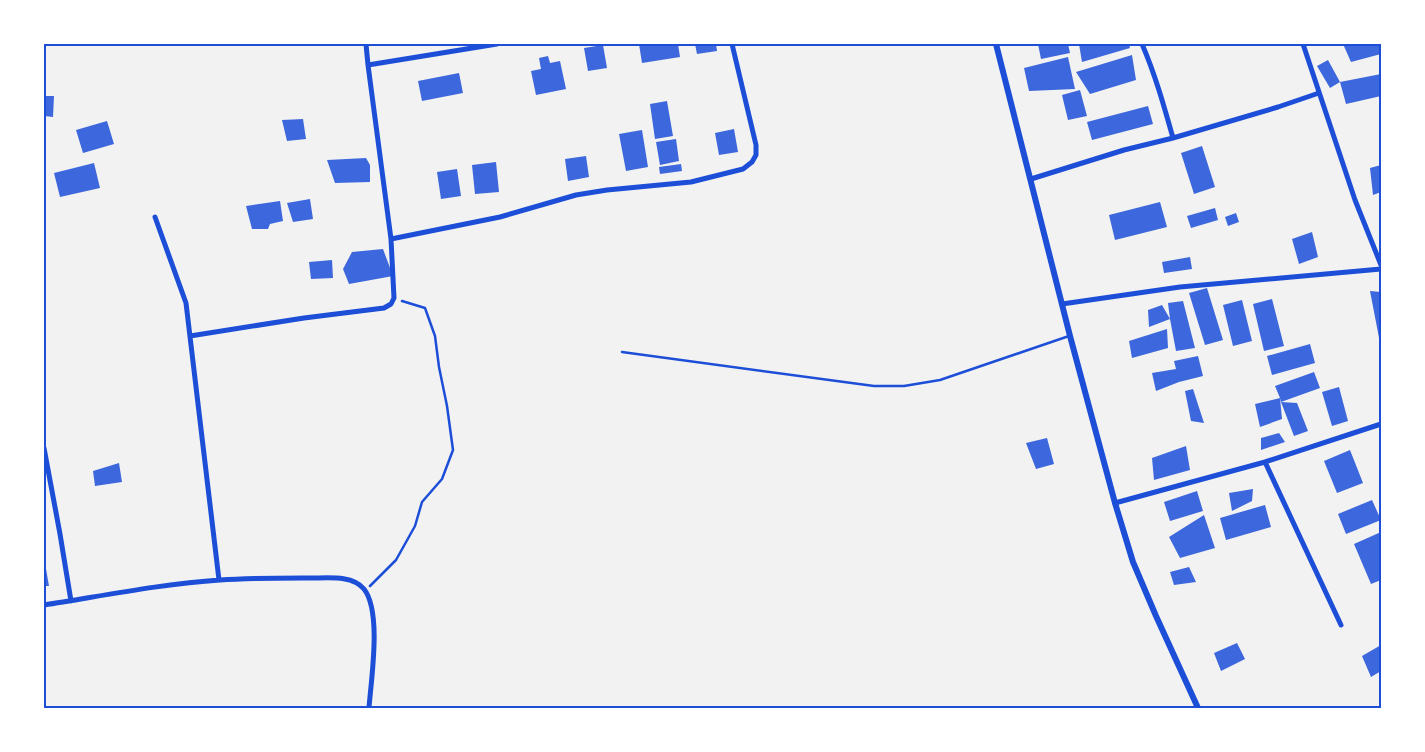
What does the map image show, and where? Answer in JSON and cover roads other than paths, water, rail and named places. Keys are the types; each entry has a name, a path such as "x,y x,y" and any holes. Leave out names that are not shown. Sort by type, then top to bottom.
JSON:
{"street":[{"path":"190,336 304,318 384,308 391,304 394,298 391,239 366,44"},
{"path":"368,65 497,44"},
{"path":"391,239 500,217 576,195 691,182 743,169 752,162 756,155 756,145 732,44"},
{"path":"996,44 1070,336 1115,503 1133,562 1198,708"},
{"path":"1142,44 1157,83 1173,138"},
{"path":"1303,44 1355,200 1381,265"},
{"path":"1031,179 1124,150 1173,138 1278,107 1318,93"},
{"path":"155,217 186,303 219,580"},
{"path":"1062,304 1180,288 1381,269"},
{"path":"1115,503 1265,462 1381,424"},
{"path":"44,448 71,601"},
{"path":"1265,462 1341,625"},
{"path":"44,605 151,588 219,580 353,580 365,590 372,611 375,643 369,708"}],"lane":[{"path":"622,352 874,386 904,386 940,380 1070,336"}]}
